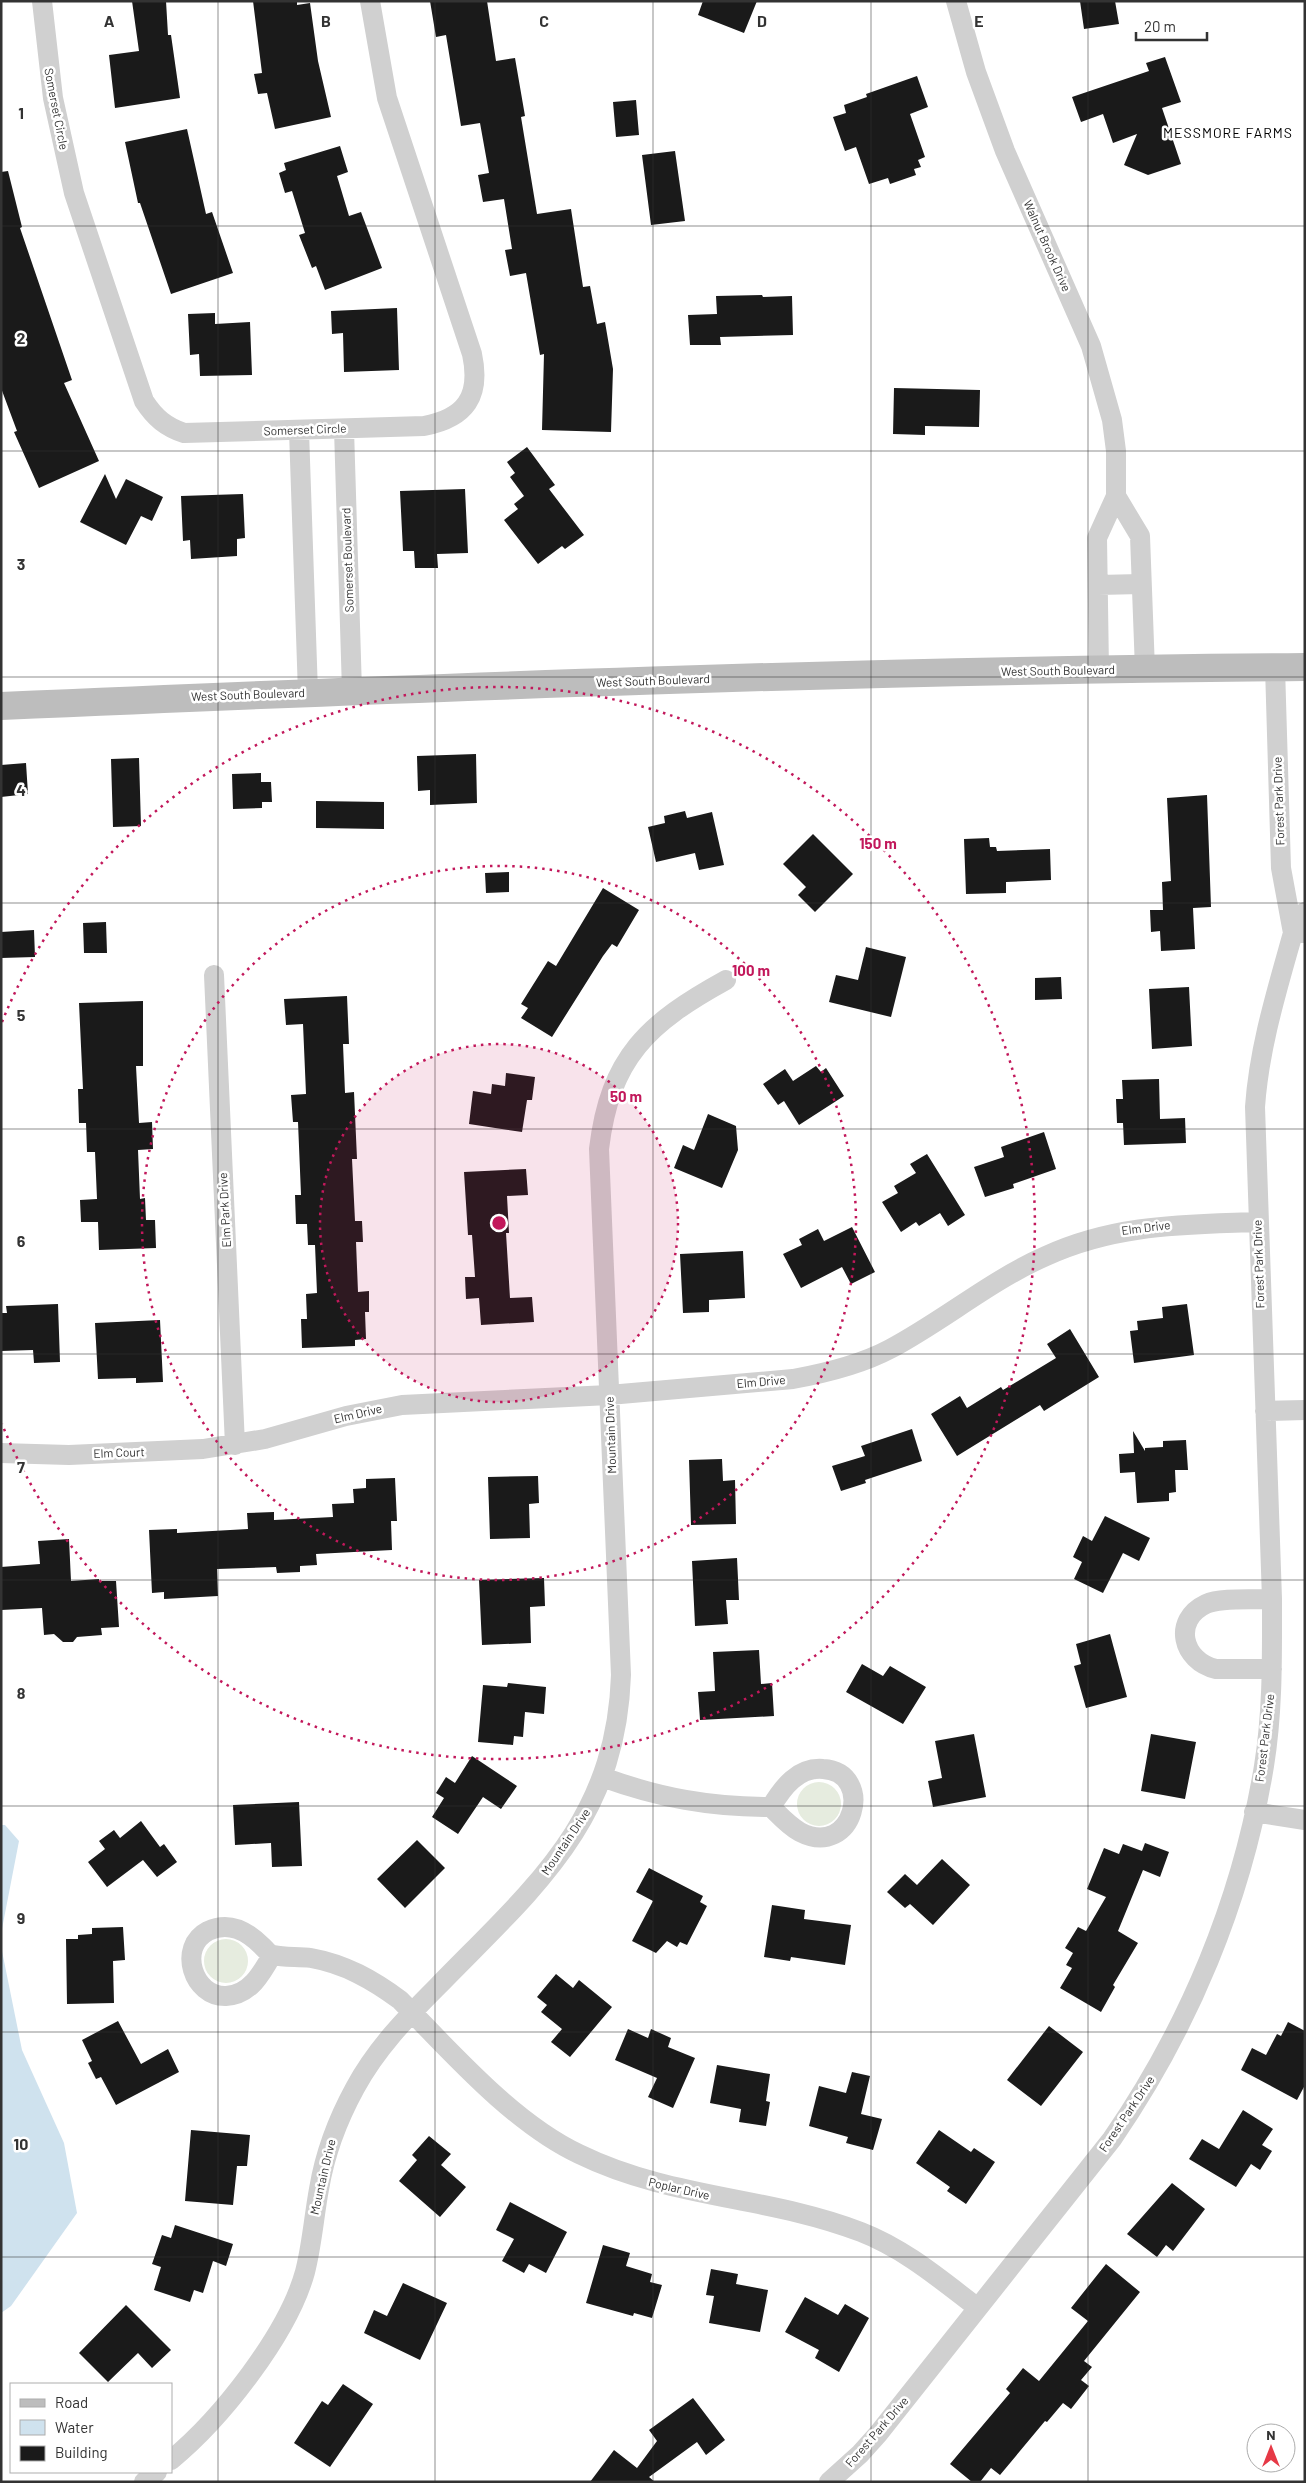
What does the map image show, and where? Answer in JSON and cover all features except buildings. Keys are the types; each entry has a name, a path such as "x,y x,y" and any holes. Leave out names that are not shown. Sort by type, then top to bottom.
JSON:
{"main road":[{"name":"West South Boulevard","path":"1,706 657,681 1305,667"}],"street":[{"name":"Somerset Circle","path":"42,1 52,98 74,193 144,401 158,420 170,428 184,433 424,426 442,423 464,407 473,392 475,383 472,354 387,98 370,1"},
{"name":"Walnut Brook Drive","path":"956,1 976,72 1005,151 1091,346 1104,385 1112,420 1116,451 1116,496 1097,538 1099,670"},
{"name":"Somerset Boulevard","path":"344,429 352,692"},
{"path":"299,431 308,693"},
{"path":"1116,496 1140,536 1144,670"},
{"path":"1098,585 1141,584"},
{"name":"Forest Park Drive","path":"1275,667 1281,868 1299,933"},
{"name":"Forest Park Drive","path":"829,2482 854,2460 878,2434 1112,2139 1152,2079 1197,1989 1213,1950 1243,1862 1265,1757 1272,1669 1272,1599 1254,1136 1257,1076 1275,998 1305,912"},
{"name":"Elm Park Drive","path":"214,975 236,1445"},
{"name":"Mountain Drive","path":"172,2459 223,2407 268,2349 288,2314 305,2272 319,2186 333,2135 344,2109 367,2067 382,2046 412,2012 537,1883 579,1827 602,1777 613,1742 619,1711 621,1675 599,1149 603,1117 619,1071 652,1029 684,1003 726,980"},
{"name":"Elm Drive","path":"236,1445 346,1416 402,1405 609,1395 793,1379 841,1369 889,1350 1027,1265 1082,1241 1144,1227 1257,1222"},
{"path":"1265,1412 1305,1410"},
{"name":"Elm Court","path":"1,1453 69,1455 203,1449 236,1445"},
{"path":"1272,1599 1206,1604 1194,1613 1187,1623 1185,1634 1191,1654 1198,1663 1208,1668 1216,1670 1272,1669"},
{"path":"602,1777 672,1799 734,1807 771,1807"},
{"path":"1254,1812 1305,1820"},
{"name":"Poplar Drive","path":"272,1955 313,1958 354,1971 382,1986 412,2012 520,2116 577,2154 642,2180 684,2191 805,2214 863,2233 923,2266 978,2308"},
{"path":"144,2482 156,2473"}],"shaded area":[{"path":"819,1782 831,1786 837,1792 841,1804 837,1816 831,1822 819,1826 807,1822 801,1816 797,1804 801,1792 807,1786"},
{"path":"226,1939 238,1943 244,1949 248,1961 244,1973 238,1979 226,1983 214,1979 208,1973 204,1961 208,1949 214,1943"}],"water":[{"path":"1,1825 5,1825 19,1841 1,1934"},
{"path":"1,1946 22,2050 64,2143 77,2213 11,2306 1,2313"}],"district":[{"name":"MESSMORE FARMS","path":"1228,133"}]}
